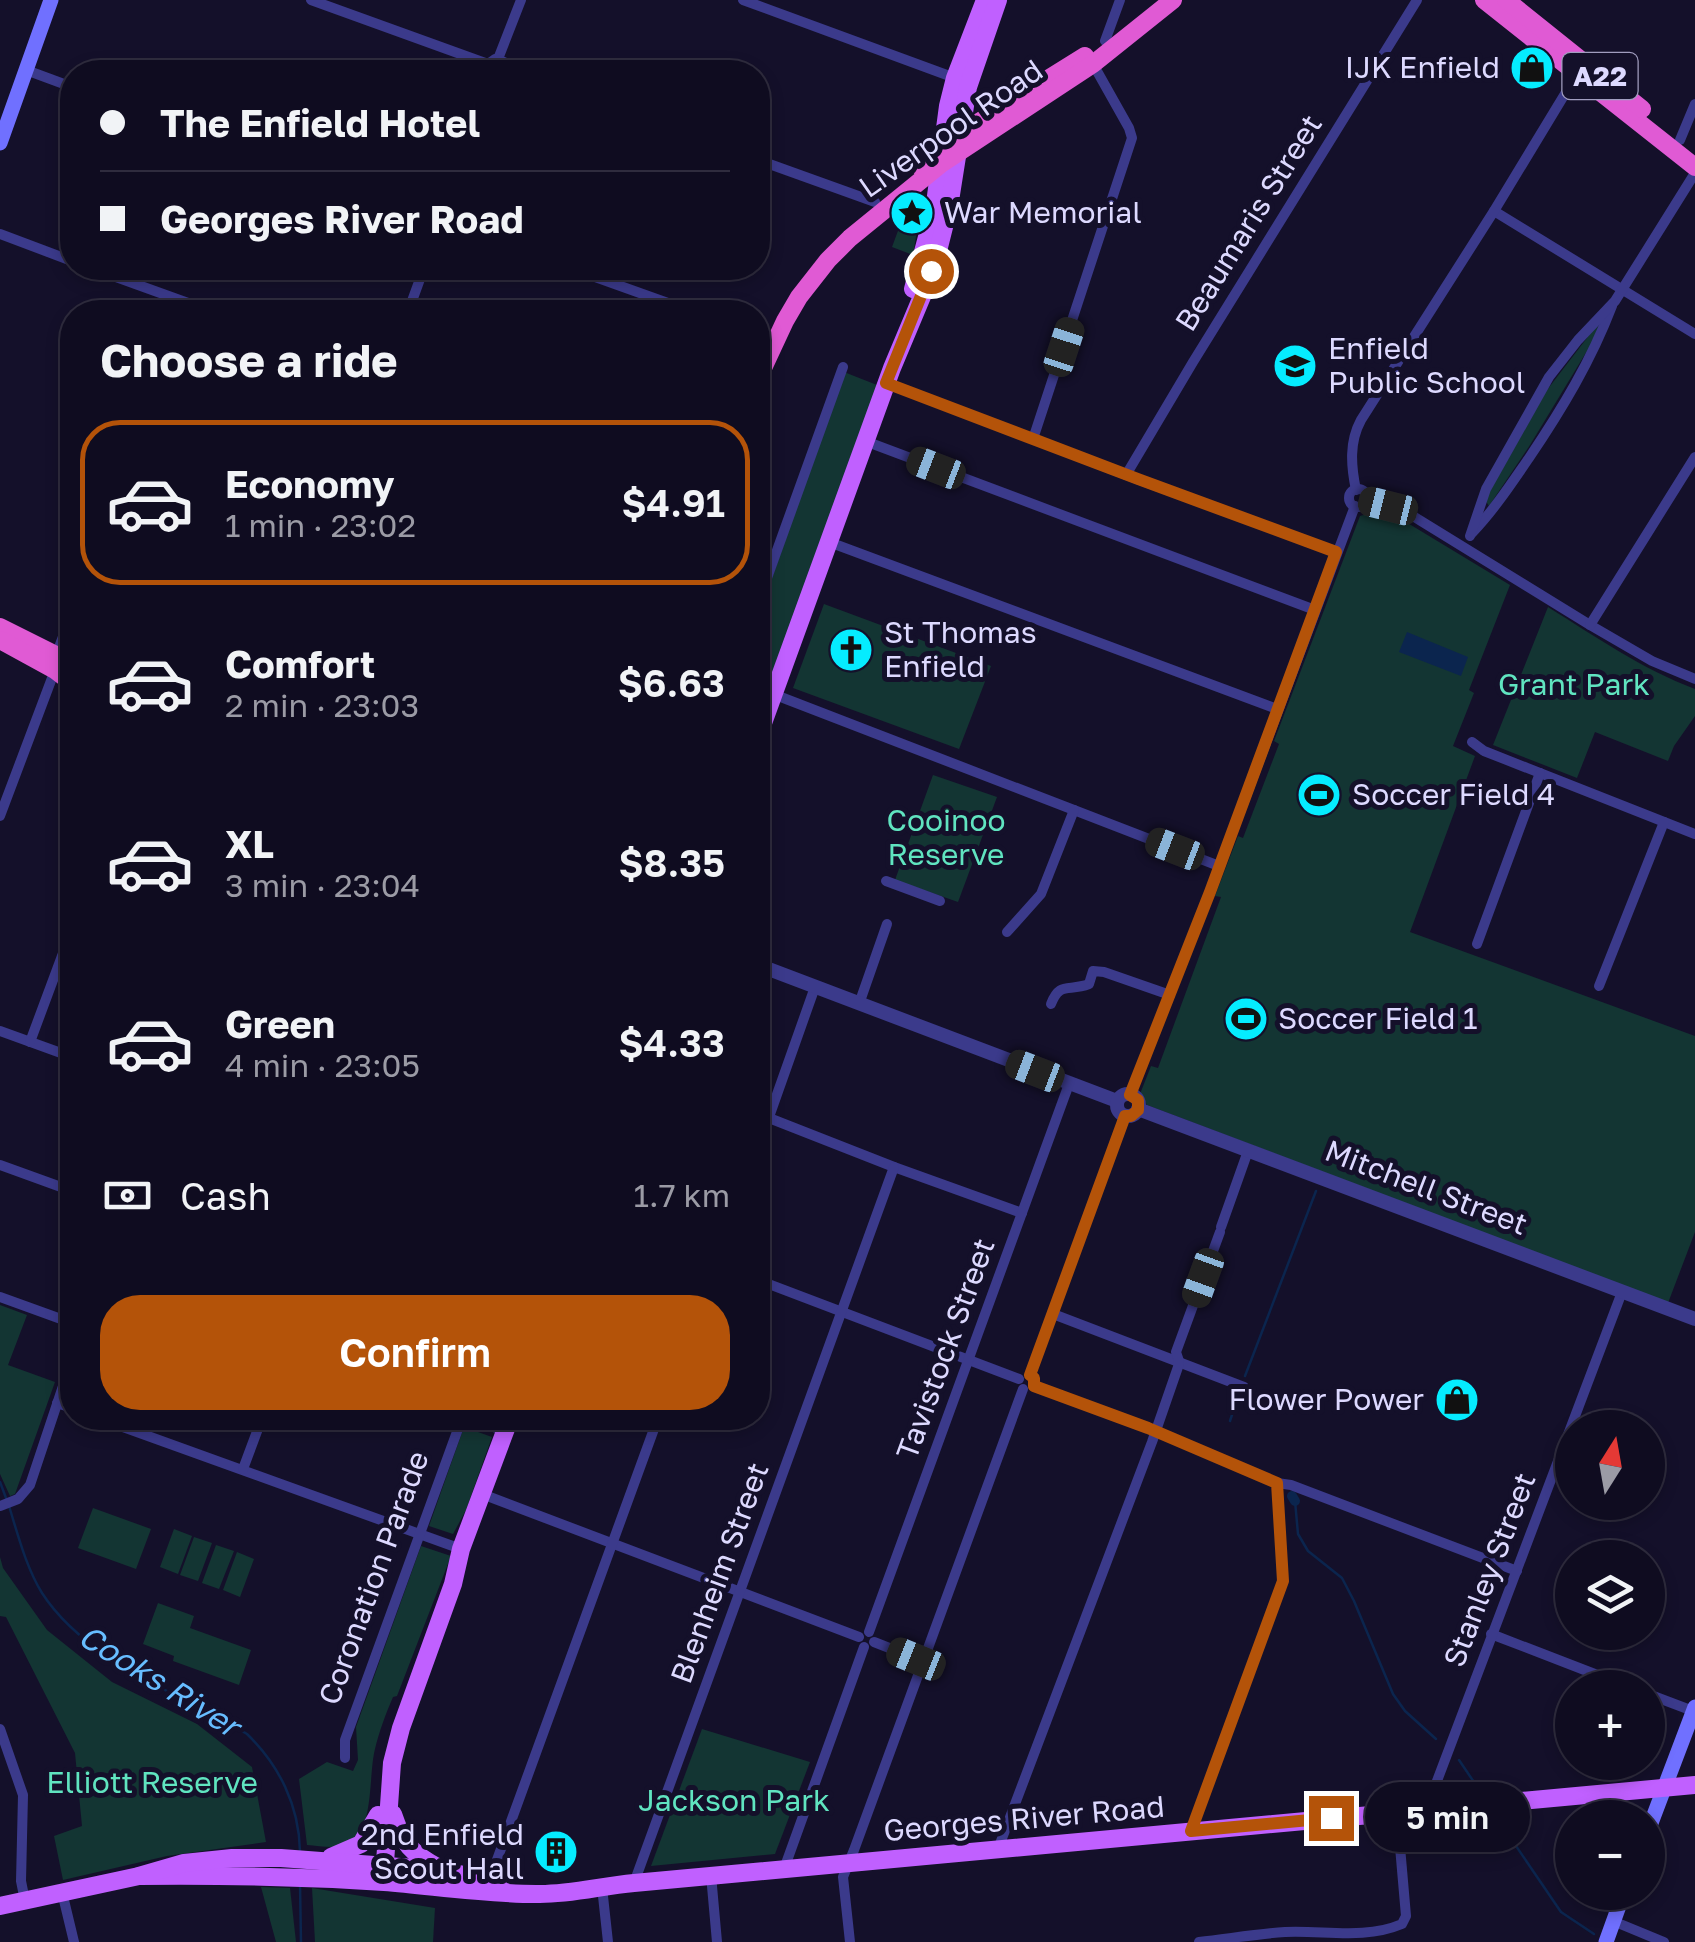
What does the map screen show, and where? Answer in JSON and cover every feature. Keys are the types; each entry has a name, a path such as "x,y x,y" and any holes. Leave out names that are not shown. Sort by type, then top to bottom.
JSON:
{"highway":[{"name":"Liverpool Road","path":"770,353 811,280 850,238 996,111 1105,41 1155,0"},
{"name":"Liverpool Road","path":"770,326 805,269 836,235 875,202 950,149 1093,64 1173,0"},
{"name":"A22","path":"1485,0 1695,170"},
{"name":"A22","path":"1506,0 1688,146"},
{"path":"0,626 60,663"},
{"path":"0,640 60,664"}],"main road":[{"path":"0,143 51,0"},
{"path":"986,0 962,83 979,107 996,111"},
{"path":"770,703 939,248 949,207 948,106 998,0"},
{"path":"890,374 950,149"},
{"path":"898,198 922,204 926,210 926,239"},
{"path":"376,1872 383,1808 401,1728 506,1430"},
{"path":"1660,1800 1694,1709"},
{"name":"Georges River Road","path":"376,1872 453,1873 512,1882 599,1886 1695,1785"},
{"path":"318,1860 361,1844 383,1808"},
{"path":"383,1808 405,1844 429,1863 453,1873"},
{"path":"0,1906 205,1860 318,1860 376,1872"},
{"path":"140,1876 314,1880 376,1872"},
{"name":"Georges River Road","path":"376,1872 536,1894 584,1892 599,1886"},
{"path":"1606,1942 1617,1910"}],"street":[{"path":"311,0 478,60"},
{"path":"494,60 520,0"},
{"path":"743,0 962,83"},
{"path":"1105,41 1120,0"},
{"name":"Beaumaris Street","path":"1126,475 1417,0"},
{"path":"1034,439 1132,138 1093,64"},
{"path":"26,70 60,83"},
{"path":"1124,1098 1170,995 1354,506 1350,498 1356,490 1352,450 1356,429 1577,74"},
{"path":"1688,146 1695,104"},
{"path":"770,164 875,202"},
{"path":"1466,541 1486,489 1549,378 1614,301 1695,170"},
{"path":"1494,211 1695,334"},
{"path":"0,234 60,256"},
{"path":"124,280 179,300"},
{"path":"604,280 659,300"},
{"path":"1466,541 1488,516 1556,417 1596,348 1614,301"},
{"path":"770,570 843,367"},
{"path":"890,374 1034,439 1336,552"},
{"path":"865,441 1315,610"},
{"path":"1590,625 1695,457"},
{"path":"1356,490 1365,492 1367,501"},
{"path":"1367,501 1408,513 1466,541 1590,625 1695,680"},
{"path":"1354,506 1367,501"},
{"path":"829,542 1276,710"},
{"path":"0,816 60,666"},
{"path":"773,694 1219,866"},
{"path":"1472,742 1484,751 1695,834"},
{"path":"1477,944 1540,773"},
{"path":"1008,932 1041,894 1074,810"},
{"path":"1599,986 1664,822"},
{"path":"886,881 940,901"},
{"path":"859,1004 887,924"},
{"path":"30,1042 60,961"},
{"path":"770,970 1070,1084 1138,1100 1052,1314 843,1877 850,1942"},
{"path":"1051,1004 1060,989 1075,990 1089,984 1093,971 1170,995"},
{"path":"770,1112 815,987"},
{"path":"0,1031 60,1053"},
{"name":"Tavistock Street","path":"784,1868 1070,1084"},
{"name":"Mitchell Street","path":"1131,1113 1248,1151 1695,1319"},
{"path":"770,1119 1022,1213"},
{"path":"998,1849 1155,1431 1179,1362 1176,1352 1248,1151"},
{"path":"0,1165 60,1187"},
{"name":"Blenheim Street","path":"634,1882 894,1168"},
{"path":"770,1285 1155,1431 1277,1483 1517,1571"},
{"name":"Stanley Street","path":"1426,1810 1622,1292"},
{"path":"0,1298 60,1319"},
{"path":"1052,1314 1244,1387"},
{"path":"0,1506 18,1499 30,1485 60,1394"},
{"path":"131,1430 462,1550"},
{"path":"243,1470 258,1430"},
{"name":"Coronation Parade","path":"345,1758 345,1740 418,1534 460,1430"},
{"path":"490,1879 654,1430"},
{"path":"1191,1831 1283,1581 1277,1483"},
{"path":"482,1494 924,1662"},
{"path":"1491,1634 1584,1670"},
{"path":"1665,1700 1694,1709"},
{"path":"0,1729 23,1796 21,1880 25,1900"},
{"path":"1199,1942 1289,1932 1377,1931 1402,1924 1406,1916 1397,1812"},
{"path":"711,1875 717,1942"},
{"path":"599,1886 608,1942"},
{"path":"62,1892 74,1942"},
{"path":"1613,1921 1664,1942"}],"green space":[{"path":"913,208 920,212 913,255 892,247 902,220"},
{"path":"1600,321 1593,341 1489,506 1485,500 1547,390"},
{"path":"844,372 877,385 770,684 770,584"},
{"path":"1370,513 1401,519 1510,585 1469,690 1474,693 1453,746 1475,756 1410,932 1695,1036 1695,1232 1668,1303 1147,1105 1140,1094 1151,1066 1158,1068 1221,897 1215,896 1238,836 1243,838 1279,744 1274,741 1360,516"},
{"path":"824,604 991,666 959,749 793,688"},
{"name":"Grant Park","path":"1548,607 1638,662 1695,689 1695,716 1668,761 1595,732 1577,778 1493,745"},
{"name":"Cooinoo Reserve","path":"933,775 997,797 958,902 895,880"},
{"path":"0,1305 27,1315 8,1365 55,1382 15,1494 10,1496 0,1474"},
{"path":"463,1430 492,1437 466,1510 453,1534 429,1526"},
{"path":"93,1508 151,1529 136,1569 78,1548"},
{"path":"174,1529 192,1536 178,1574 160,1567"},
{"path":"194,1537 212,1543 198,1581 180,1575"},
{"path":"216,1545 234,1551 219,1589 202,1583"},
{"path":"421,1546 451,1556 381,1729 362,1829 347,1845 307,1845 299,1779 327,1762 353,1771 358,1760 356,1727"},
{"path":"237,1552 254,1559 240,1597 223,1590"},
{"name":"Elliott Reserve","path":"0,1557 3,1568 47,1630 112,1682 197,1724 252,1767 266,1842 167,1856 63,1880 54,1836 82,1826 75,1753 6,1617 0,1616"},
{"path":"158,1603 194,1616 190,1628 251,1650 239,1685 173,1661 174,1656 143,1644"},
{"name":"Jackson Park","path":"702,1729 810,1762 775,1854 651,1866"},
{"path":"261,1887 290,1888 296,1942 276,1942"},
{"path":"312,1888 435,1908 433,1942 315,1942"}],"water":[{"path":"1407,632 1468,657 1461,676 1399,652"}],"waterway":[{"path":"1245,1376 1316,1191"},
{"path":"1230,1421 1239,1393"},
{"name":"Cooks River","path":"0,1482 6,1498"},
{"path":"1292,1496 1295,1501"},
{"path":"1295,1501 1298,1534 1308,1551 1342,1578 1393,1694 1405,1711 1436,1739"},
{"name":"Cooks River","path":"9,1506 31,1573 61,1617 109,1657 247,1734 258,1746 285,1787 296,1818 300,1851"},
{"path":"1459,1760 1480,1791"},
{"path":"1499,1821 1561,1912 1594,1934"},
{"name":"Cooks River","path":"300,1884 301,1942"}],"place":[{"name":"IJK Enfield","path":"1532,68"},
{"name":"War Memorial","path":"912,213"},
{"name":"Enfield Public School","path":"1295,366"},
{"name":"St Thomas Enfield","path":"851,650"},
{"name":"Soccer Field 4","path":"1319,795"},
{"name":"Soccer Field 1","path":"1246,1019"},
{"name":"Flower Power","path":"1457,1400"},
{"name":"2nd Enfield Scout Hall","path":"556,1852"}],"route":[{"path":"931,271 886,383 1336,552 1130,1095 1138,1100 1138,1110 1125,1116 1030,1375 1034,1386 1148,1428 1277,1483 1284,1566 1281,1590 1191,1831 1331,1818"}]}
